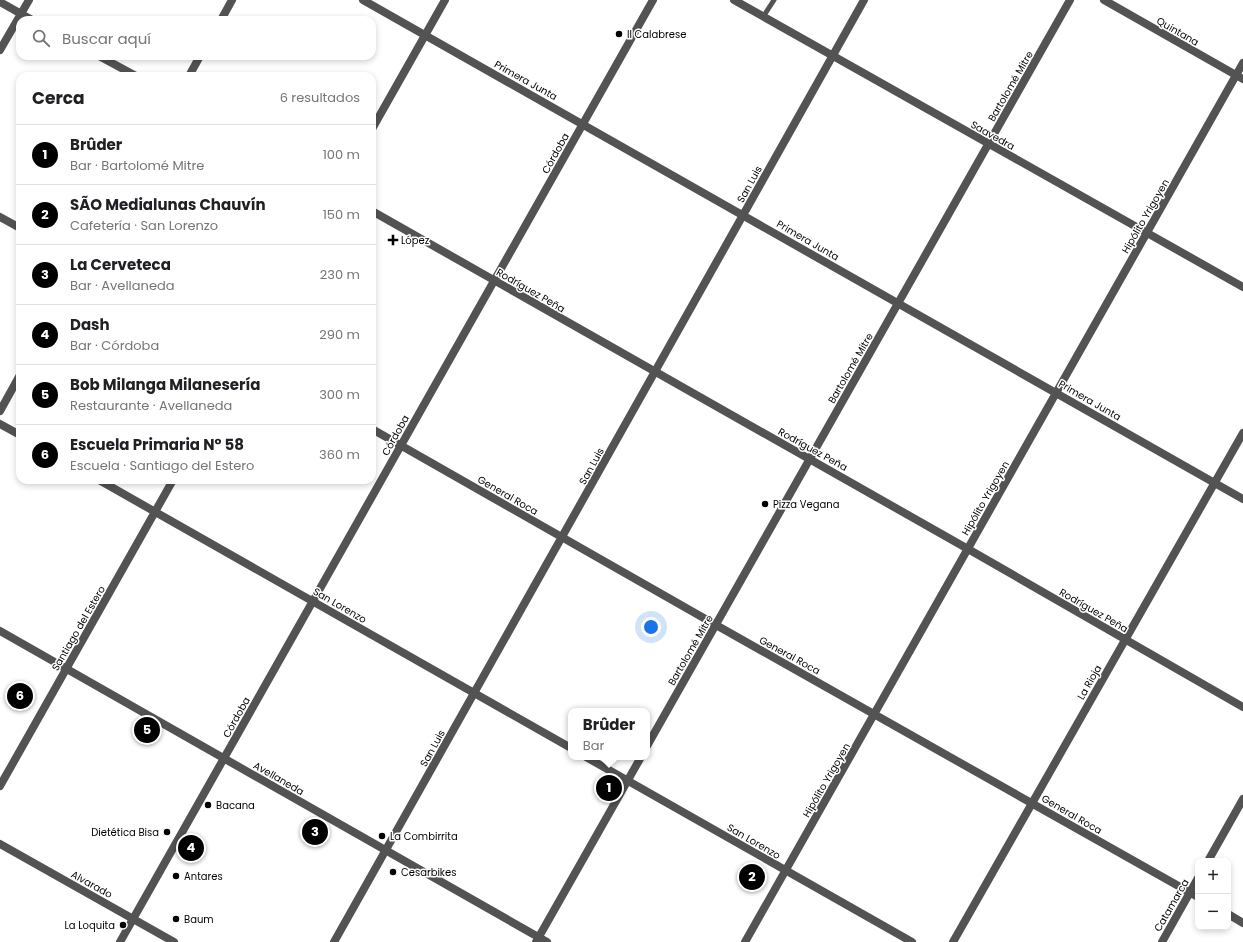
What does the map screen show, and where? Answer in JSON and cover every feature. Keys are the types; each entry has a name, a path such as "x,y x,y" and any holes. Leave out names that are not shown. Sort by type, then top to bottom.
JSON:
{"street":[{"path":"21,14 29,0"},
{"path":"223,16 232,0"},
{"name":"Primera Junta","path":"363,0 1243,499"},
{"path":"376,122 445,0"},
{"name":"Córdoba","path":"120,942 653,0"},
{"name":"San Luis","path":"334,942 864,0"},
{"name":"Bartolomé Mitre","path":"650,741 1070,0"},
{"name":"Quintana","path":"1104,0 1240,77"},
{"name":"Saavedra","path":"736,1 1243,287"},
{"path":"0,2 25,16"},
{"path":"0,50 16,23"},
{"path":"106,60 129,72"},
{"path":"191,72 198,60"},
{"name":"Hipólito Yrigoyen","path":"745,942 1147,233 1240,77 1243,63"},
{"name":"Rodríguez Peña","path":"376,213 810,459 1243,707"},
{"path":"0,217 16,226"},
{"path":"0,411 16,382"},
{"path":"0,424 16,433"},
{"name":"General Roca","path":"376,431 1195,896"},
{"name":"La Rioja","path":"954,942 1243,433"},
{"name":"San Lorenzo","path":"106,484 568,746"},
{"name":"Santiago del Estero","path":"0,786 171,484"},
{"name":"Avellaneda","path":"0,631 386,850 537,939 548,942"},
{"name":"San Lorenzo","path":"591,760 912,942"},
{"path":"537,939 639,760"},
{"path":"1210,858 1243,799"},
{"name":"Alvarado","path":"0,844 174,942"},
{"name":"Catamarca","path":"1162,942 1195,884"},
{"path":"1231,916 1243,923"}],"lane":[{"path":"763,16 774,0"}],"place":[{"name":"Il Calabrese","path":"619,34"},
{"name":"López","path":"393,240"},
{"name":"Pizza Vegana","path":"765,504"},
{"name":"Escuela Primaria N° 58","path":"20,696"},
{"name":"Bob Milanga Milanesería","path":"147,730"},
{"name":"Brûder","path":"609,788"},
{"name":"Bacana","path":"208,805"},
{"name":"Dietética Bisa","path":"167,832"},
{"name":"La Cerveteca","path":"315,832"},
{"name":"La Combirrita","path":"382,836"},
{"name":"Dash","path":"191,848"},
{"name":"Cesarbikes","path":"393,872"},
{"name":"Antares","path":"176,876"},
{"name":"SÃO Medialunas Chauvín","path":"752,877"},
{"name":"Baum","path":"176,919"},
{"name":"La Loquita","path":"123,925"}]}
